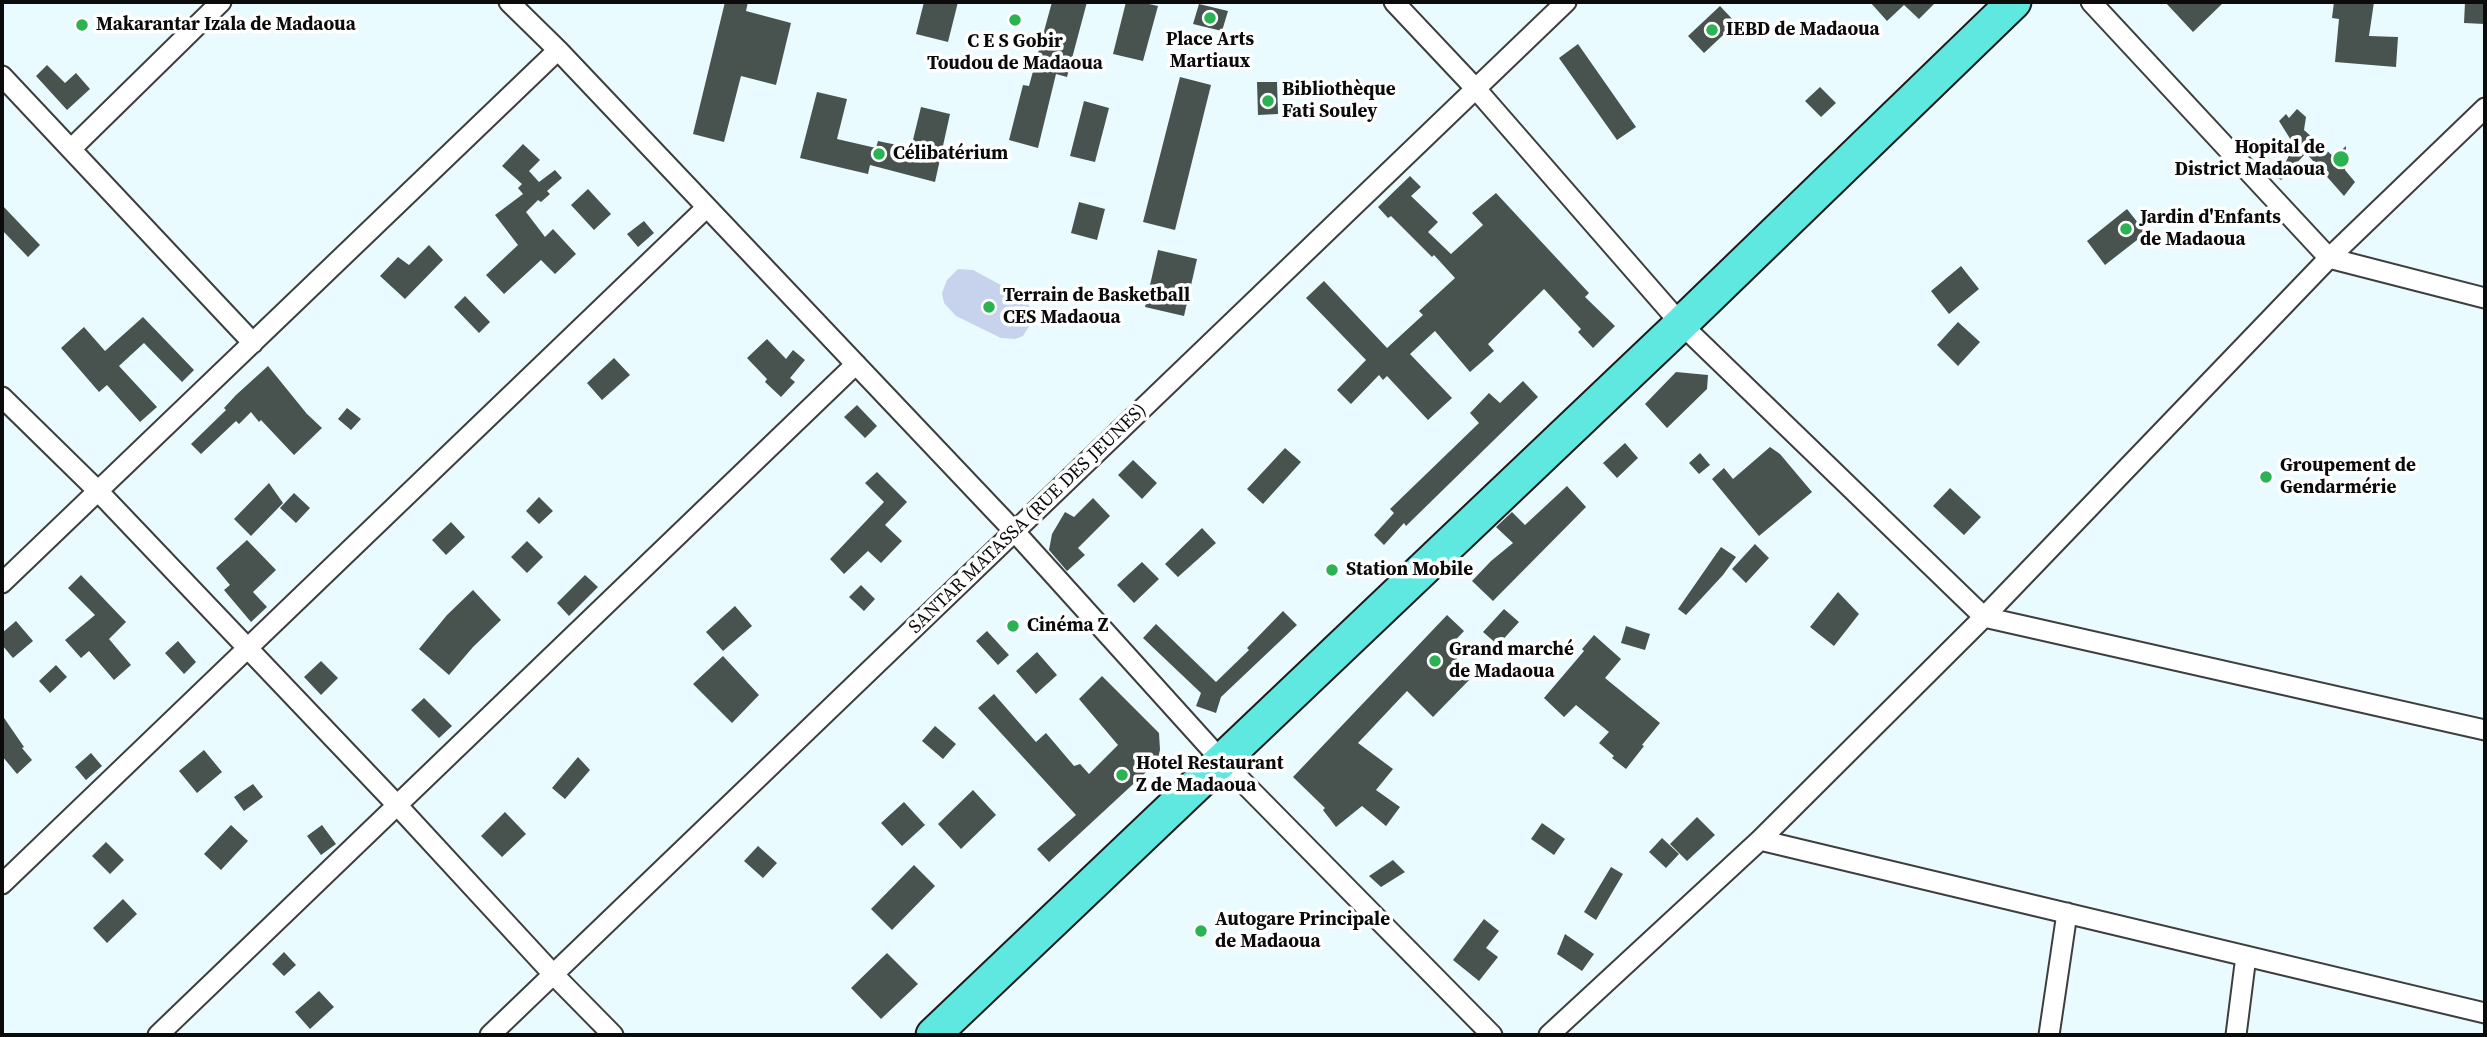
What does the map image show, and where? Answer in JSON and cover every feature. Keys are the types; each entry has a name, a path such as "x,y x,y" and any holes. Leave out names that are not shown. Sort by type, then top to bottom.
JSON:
{"highway":[{"path":"933,1035 1681,324 2014,2"}],"street":[{"path":"71,149 199,9 221,2"},
{"path":"509,2 558,50 1015,532 1222,760 1492,1035"},
{"path":"1394,2 1476,89 1681,324 1984,617 2485,730"},
{"name":"SANTAR MATASSA (RUE DES JEUNES)","path":"490,1035 1566,2"},
{"path":"2091,2 2329,258 2485,298"},
{"path":"2,583 558,50"},
{"path":"2,76 253,343"},
{"path":"1549,1035 1760,840 1984,617 2329,258 2485,108"},
{"path":"2,884 707,207"},
{"path":"158,1035 856,364"},
{"path":"2,397 98,491 613,1035"},
{"path":"1760,840 2485,1013"},
{"path":"2049,1035 2067,913"},
{"path":"2236,1035 2246,956"}],"shaded area":[{"name":"Terrain de Basketball CES Madaoua","path":"958,269 973,270 1025,298 1032,311 1033,320 1023,336 1015,339 1001,338 956,316 944,303 942,293 947,280"}],"building":[{"path":"725,2 748,2 746,11 791,23 776,85 741,76 724,142 693,134"},
{"path":"924,2 958,2 948,42 916,34"},
{"path":"1052,2 1087,2 1067,77 1056,74 1038,148 1009,140 1023,85 1029,86"},
{"path":"1126,2 1158,6 1143,61 1113,54"},
{"path":"1870,2 1936,2 1919,19 1904,5 1887,21"},
{"path":"2165,2 2224,2 2193,32"},
{"path":"2334,2 2374,2 2369,36 2398,37 2396,67 2335,62 2339,19 2332,18"},
{"path":"2465,2 2485,2 2485,24 2464,23"},
{"name":"Place Arts Martiaux","path":"1199,4 1228,11 1222,31 1193,24"},
{"name":"IEBD de Madaoua","path":"1720,6 1736,23 1704,53 1688,36"},
{"path":"1578,44 1636,127 1617,140 1559,58"},
{"path":"47,65 65,83 76,73 90,89 67,110 36,76"},
{"path":"1180,77 1211,85 1175,230 1143,222"},
{"path":"1257,82 1277,82 1278,114 1258,115"},
{"path":"1820,87 1836,103 1821,117 1805,101"},
{"path":"817,92 847,99 837,139 876,148 878,141 911,148 921,107 950,114 935,182 870,165 868,174 800,158"},
{"path":"1084,101 1109,108 1095,162 1070,156"},
{"path":"2297,109 2306,117 2304,130 2334,157 2346,146 2345,170 2355,182 2344,196 2306,153 2281,180 2278,178 2294,145 2279,121 2286,114 2289,118"},
{"path":"523,144 540,160 529,171 539,182 555,170 562,178 547,191 550,194 541,202 538,200 526,212 545,237 553,229 576,254 555,274 541,260 504,294 486,275 518,245 495,215 523,194 518,188 522,184 502,166"},
{"path":"1410,176 1421,187 1411,196 1438,222 1428,232 1451,254 1483,225 1472,213 1496,193 1589,293 1585,297 1615,326 1593,348 1578,332 1581,329 1544,289 1488,344 1494,351 1470,372 1435,331 1410,354 1452,398 1428,420 1387,376 1383,380 1379,375 1351,404 1337,390 1366,360 1306,298 1324,281 1387,348 1423,315 1419,311 1455,278 1434,255 1432,257 1391,216 1388,218 1378,207"},
{"path":"588,189 611,214 594,230 571,205"},
{"path":"1079,202 1105,209 1097,240 1071,233"},
{"path":"2,205 40,245 28,257 2,230"},
{"path":"2127,209 2146,233 2105,265 2087,241"},
{"path":"644,221 654,233 638,247 627,234"},
{"path":"429,245 443,260 405,299 380,276 398,257 409,265"},
{"path":"1158,250 1197,259 1184,316 1145,307"},
{"path":"1961,266 1979,289 1949,314 1931,291"},
{"path":"465,296 490,322 479,333 454,307"},
{"path":"143,317 194,370 182,382 144,343 119,366 157,407 140,422 107,385 99,392 61,348 84,327 105,351"},
{"path":"1958,322 1980,342 1958,366 1937,345"},
{"path":"767,339 786,359 793,350 805,360 790,378 795,382 781,397 765,382 767,379 747,358"},
{"path":"614,358 630,375 602,400 587,383"},
{"path":"268,366 307,414 322,428 294,455 251,412 239,424 236,421 201,454 191,444 226,410 224,408 236,395"},
{"path":"1676,372 1708,375 1707,389 1667,428 1645,404"},
{"path":"1523,381 1538,397 1384,545 1374,535 1394,513 1390,509 1479,423 1470,413 1489,393 1500,403"},
{"path":"857,405 877,426 865,438 844,417"},
{"path":"347,408 361,419 351,430 338,419"},
{"path":"1625,443 1638,458 1617,478 1603,463"},
{"path":"1770,447 1780,454 1812,492 1759,536 1712,479 1724,468 1733,479"},
{"path":"1285,448 1301,462 1263,504 1247,489"},
{"path":"1700,453 1710,465 1699,474 1689,463"},
{"path":"1133,460 1157,483 1142,499 1118,475"},
{"path":"877,472 907,502 885,525 902,541 881,563 868,551 844,574 830,559 884,502 865,483"},
{"path":"269,483 283,503 251,536 234,519"},
{"path":"1567,486 1586,507 1493,601 1472,581 1513,543 1496,527 1512,512 1525,525"},
{"path":"1950,488 1981,517 1964,535 1933,506"},
{"path":"294,493 310,508 296,523 280,508"},
{"path":"539,497 553,511 539,524 526,511"},
{"path":"1093,498 1110,516 1078,548 1085,555 1067,571 1049,550 1052,534 1065,512 1074,517"},
{"path":"451,522 465,537 446,555 432,540"},
{"path":"1202,528 1216,543 1178,577 1165,564"},
{"path":"247,540 276,570 253,592 267,607 251,622 224,590 230,585 216,568"},
{"path":"527,541 543,557 527,573 511,557"},
{"path":"1755,544 1769,558 1746,583 1732,569"},
{"path":"1721,547 1736,557 1686,615 1678,609"},
{"path":"1142,562 1159,579 1134,603 1117,585"},
{"path":"81,575 126,622 109,639 131,665 114,680 89,651 81,658 65,640 95,615 68,588"},
{"path":"585,575 598,587 569,616 557,603"},
{"path":"861,585 875,599 864,611 849,597"},
{"path":"473,590 501,620 449,675 419,649 447,615"},
{"path":"1838,592 1859,614 1834,646 1810,627"},
{"path":"735,606 752,626 723,651 706,632"},
{"path":"1504,609 1519,622 1498,645 1483,632"},
{"path":"1283,611 1297,625 1221,697 1216,713 1196,706 1201,693 1143,638 1156,624 1216,682"},
{"path":"1447,615 1464,631 1447,649 1474,675 1433,717 1407,691 1358,743 1393,769 1376,790 1400,807 1386,826 1362,806 1336,827 1323,810 1325,808 1293,777"},
{"path":"16,621 33,641 13,658 2,645 2,633"},
{"path":"1626,626 1650,634 1645,650 1621,643"},
{"path":"987,631 1009,655 998,665 976,641"},
{"path":"1594,635 1621,659 1605,678 1660,723 1626,769 1599,743 1609,732 1576,705 1564,717 1544,698 1584,651 1582,649"},
{"path":"178,641 196,662 184,674 165,653"},
{"path":"1037,652 1057,675 1036,694 1016,671"},
{"path":"723,656 759,695 732,723 693,684"},
{"path":"321,661 338,678 321,695 304,677"},
{"path":"56,665 67,677 50,693 39,681"},
{"path":"1102,676 1159,733 1160,750 1157,762 1049,862 1037,849 1076,815 978,708 994,694 1036,742 1046,733 1074,766 1080,764 1089,774 1118,745 1079,699"},
{"path":"424,698 452,726 439,738 411,710"},
{"path":"2,715 32,760 17,774 2,756"},
{"path":"935,726 956,744 943,759 922,741"},
{"path":"204,750 222,772 197,793 179,771"},
{"path":"91,753 102,766 86,780 75,767"},
{"path":"578,757 590,770 565,799 552,788"},
{"path":"253,784 263,797 244,811 234,797"},
{"path":"973,790 996,815 961,849 938,824"},
{"path":"904,802 925,825 902,846 881,823"},
{"path":"505,812 526,834 502,857 481,836"},
{"path":"1697,817 1715,835 1687,861 1670,844"},
{"path":"1542,823 1565,839 1554,855 1531,839"},
{"path":"231,825 248,841 221,870 204,854"},
{"path":"322,825 336,844 321,855 307,836"},
{"path":"1662,838 1679,854 1666,868 1649,852"},
{"path":"106,842 124,860 110,874 92,856"},
{"path":"758,846 777,863 763,878 744,861"},
{"path":"1393,860 1405,872 1381,887 1369,876"},
{"path":"914,865 935,886 892,930 871,909"},
{"path":"1611,867 1623,874 1596,920 1584,912"},
{"path":"123,899 137,914 107,943 93,928"},
{"path":"1484,919 1499,931 1486,948 1498,957 1479,981 1453,960"},
{"path":"1565,934 1594,954 1582,971 1557,954"},
{"path":"284,952 296,965 284,976 272,964"},
{"path":"887,953 918,984 881,1019 851,988"},
{"path":"319,991 334,1007 310,1029 295,1012"}],"place":[{"name":"Place Arts Martiaux","path":"1210,18"},
{"name":"C E S Gobir Toudou de Madaoua","path":"1015,20"},
{"name":"Makarantar Izala de Madaoua","path":"82,25"},
{"name":"IEBD de Madaoua","path":"1712,30"},
{"name":"Bibliothèque Fati Souley","path":"1268,101"},
{"name":"Célibatérium","path":"879,154"},
{"name":"Hopital de District Madaoua","path":"2341,159"},
{"name":"Jardin d'Enfants de Madaoua","path":"2126,229"},
{"name":"Terrain de Basketball CES Madaoua","path":"989,307"},
{"name":"Groupement de Gendarmérie","path":"2266,477"},
{"name":"Station Mobile","path":"1332,570"},
{"name":"Cinéma Z","path":"1013,626"},
{"name":"Grand marché de Madaoua","path":"1435,661"},
{"name":"Hotel Restaurant Z de Madaoua","path":"1122,775"},
{"name":"Autogare Principale de Madaoua","path":"1201,931"}]}
